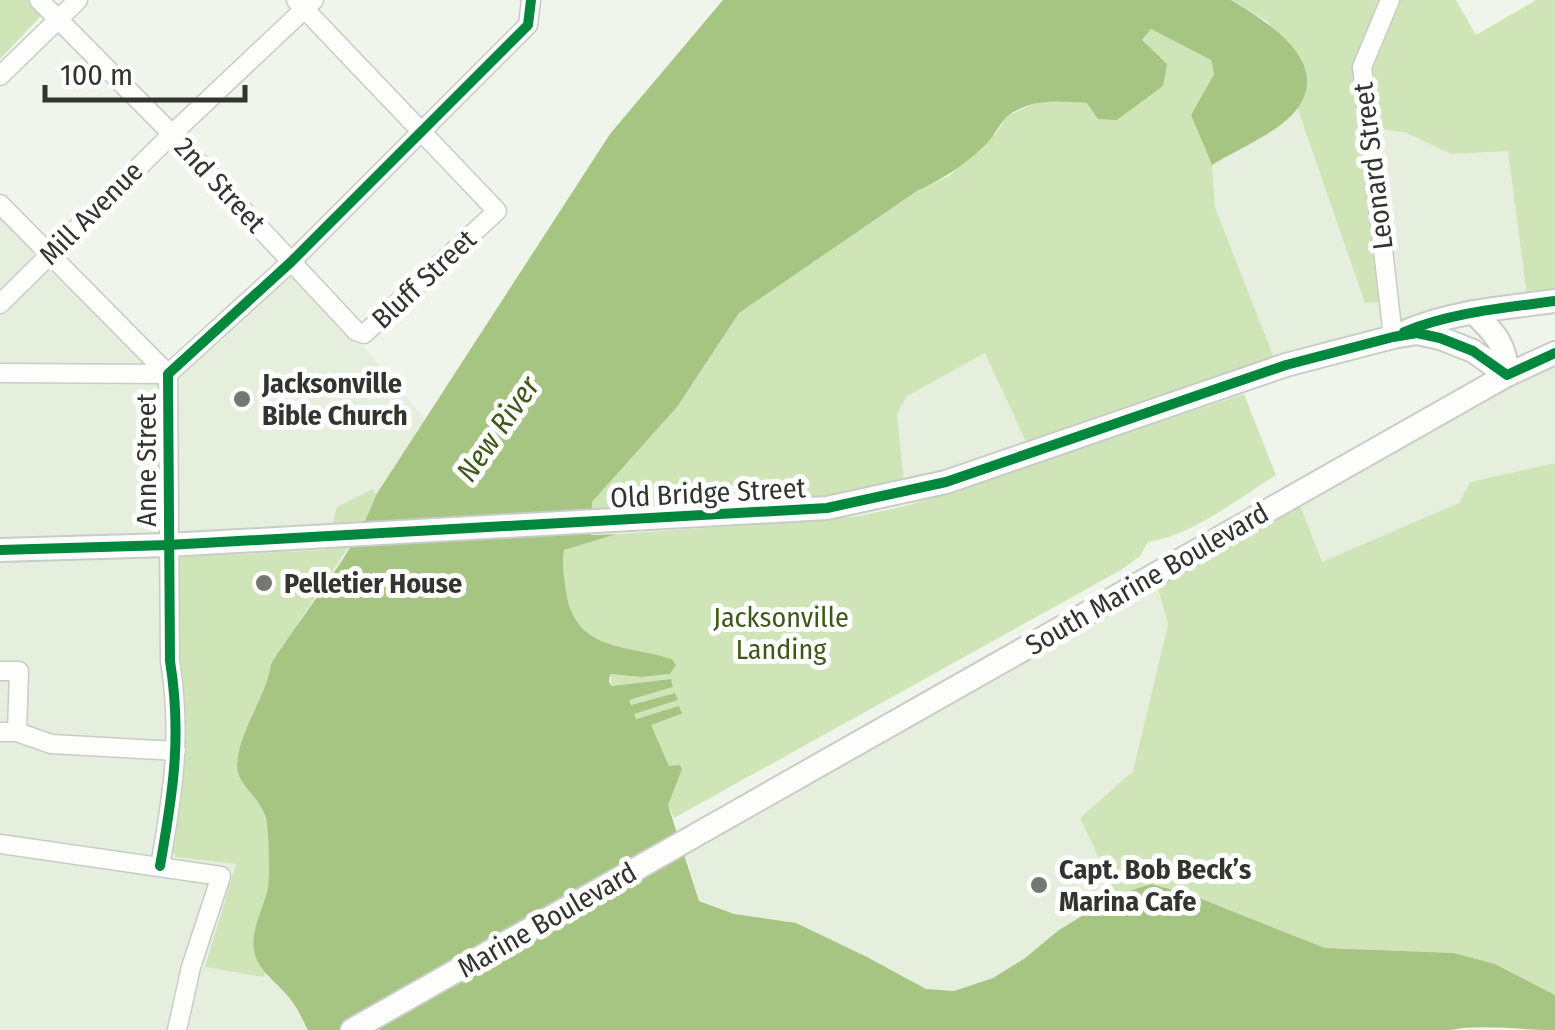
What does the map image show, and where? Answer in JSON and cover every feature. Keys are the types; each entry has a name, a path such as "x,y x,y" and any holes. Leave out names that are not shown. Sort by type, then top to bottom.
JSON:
{"main road":[{"name":"Old Bridge Street","path":"1393,337 1431,320 1555,300"},
{"path":"1472,312 1496,334 1507,355 1507,376"},
{"name":"Old Bridge Street","path":"0,550 827,508 946,482 1286,365 1393,337 1417,334 1440,338 1473,351 1507,376"},
{"name":"South Marine Boulevard","path":"741,809 1507,376 1555,353"},
{"name":"Marine Boulevard","path":"352,1030 741,809"}],"street":[{"name":"2nd Street","path":"38,0 172,134 356,331"},
{"path":"0,76 78,0"},
{"name":"Anne Street","path":"160,866 176,775 176,698 170,661 168,374 291,262 528,25 531,0"},
{"name":"Leonard Street","path":"1390,0 1362,66 1393,337"},
{"path":"306,3 420,132"},
{"name":"Mill Avenue","path":"0,304 306,3"},
{"name":"Bluff Street","path":"356,331 364,334 497,211 420,132"},
{"path":"0,204 168,374"},
{"path":"0,372 168,374"},
{"path":"0,671 19,671 9,732 52,744 176,752"},
{"path":"0,844 221,876 191,967 177,1030"}],"shaded area":[{"path":"1297,107 1365,303 1388,301 1369,127 1407,133 1451,154 1508,150 1528,304 1278,368 1215,207 1212,165 1289,117"},
{"path":"0,204 168,374 291,262 425,419 376,495 258,963 292,1001 308,1030 0,1030"},
{"path":"985,353 1031,453 905,492 897,414 907,395"},
{"path":"1555,353 1555,463 1470,482 1459,503 1322,563 1296,495"},
{"path":"1154,575 1168,623 1133,771 1080,818 1116,895 993,978 954,991 926,989 796,923 734,914 699,900 682,843"}],"green space":[{"path":"0,0 30,0 41,16 0,59"},
{"path":"1231,0 1456,0 1476,35 1536,0 1555,0 1555,301 1528,304 1508,151 1451,154 1407,133 1370,127 1389,301 1365,303 1297,107 1306,85 1268,22"},
{"path":"1151,29 1211,60 1214,74 1191,115 1212,165 1215,207 1278,368 1031,453 985,353 907,396 897,414 905,492 591,522 592,502 677,407 739,313 917,191 949,176 996,133 1007,116 1053,100 1087,103 1117,120 1163,86 1142,40"},
{"name":"Jacksonville Landing","path":"1244,394 1276,475 1198,524 1148,542 1140,556 1121,570 674,818 668,805 669,766 650,725 681,715 679,707 635,719 634,713 677,700 675,693 630,705 629,700 673,687 671,679 612,686 610,674 670,674 676,665 672,659 604,642 580,625 566,591 564,550 617,534 859,516 909,505"},
{"path":"1555,463 1555,995 1495,964 1454,953 1325,948 1189,894 1151,884 1116,895 1080,818 1133,771 1168,624 1154,575 1296,495 1322,562 1459,503 1470,482"},
{"path":"373,489 376,495 368,517 271,664 238,754 238,773 261,807 267,828 269,882 255,938 258,960 266,970 263,977 205,967 236,864 176,857 170,849 182,785 185,699 179,649 178,560 325,550 337,507"}],"water":[{"name":"New River","path":"723,0 1231,0 1279,33 1303,63 1307,80 1304,98 1291,116 1212,165 1191,115 1214,74 1211,60 1151,29 1142,40 1167,64 1163,86 1117,120 1098,119 1087,103 1067,102 1037,103 1009,115 989,141 964,163 739,313 677,407 592,502 591,535 617,534 564,550 571,611 591,635 620,647 672,659 676,665 670,674 610,674 609,682 612,686 671,679 673,687 629,700 631,705 675,693 678,700 634,714 636,719 679,706 682,714 651,725 669,766 680,765 682,769 668,805 699,901 734,914 796,923 926,989 954,991 993,978 1116,895 1151,884 1189,894 1325,948 1454,953 1495,964 1555,995 1555,1030 308,1030 289,997 262,968 254,946 255,929 268,888 268,834 264,812 241,779 237,766 242,740 271,664 343,559 376,495 610,134"}],"cycle path":[{"path":"160,866 176,740 170,661 168,374 291,262 528,25 531,0"},
{"path":"1404,332 1459,315 1555,301"},
{"path":"0,550 168,545 827,508 946,482 1286,365 1393,337 1417,333 1440,338 1473,351 1507,375 1555,353"}],"place":[{"name":"Jacksonville Bible Church","path":"242,399"},
{"name":"Pelletier House","path":"264,583"},
{"name":"Capt. Bob Beck’s Marina Cafe","path":"1039,885"}]}
